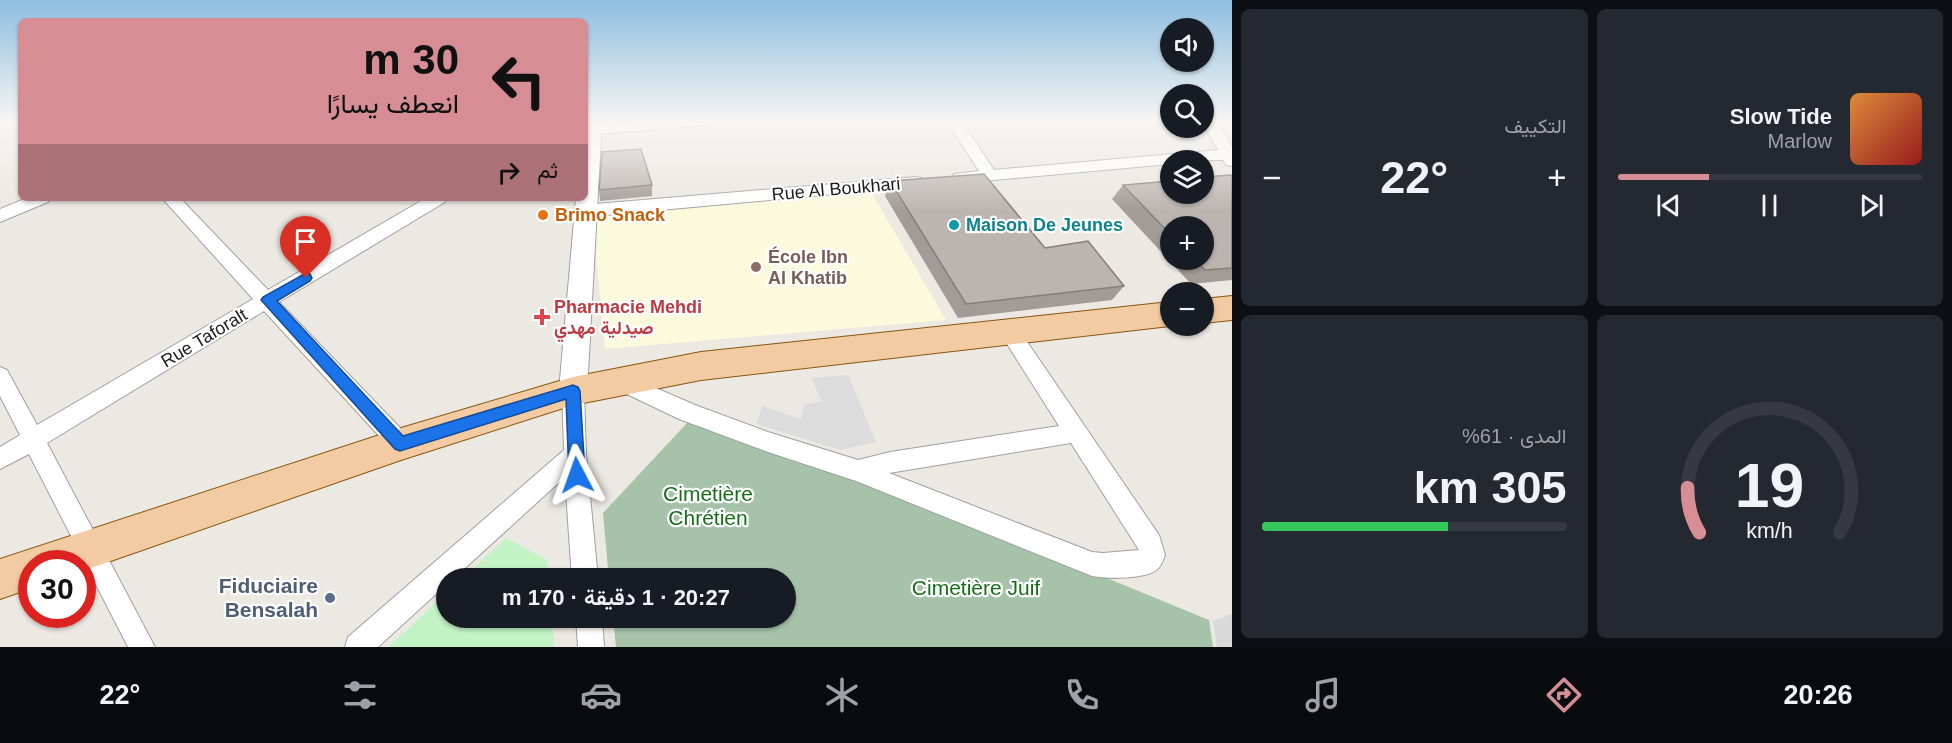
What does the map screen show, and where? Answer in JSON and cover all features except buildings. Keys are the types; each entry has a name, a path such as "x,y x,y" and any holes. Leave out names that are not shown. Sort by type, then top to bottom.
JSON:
{"main road":[{"path":"1214,310 1232,308"},
{"path":"86,550 400,444 573,391 701,366 1160,315"},
{"path":"0,579 18,573"}],"street":[{"path":"973,150 990,176"},
{"name":"Rue Al Boukhari","path":"584,211 1231,156"},
{"path":"0,216 35,201"},
{"path":"173,201 268,300 400,444"},
{"name":"Rue Taforalt","path":"0,459 433,201"},
{"path":"584,568 575,454 573,391 585,201"},
{"path":"619,381 687,412 768,442 858,471 1096,565 1114,566 1147,562 1153,555 1150,544 1010,333"},
{"path":"0,376 142,647"},
{"path":"858,471 890,462 1075,433"},
{"path":"358,647 575,454"},
{"path":"590,628 591,647"}],"shaded area":[{"name":"École Ibn Al Khatib","path":"870,190 946,320 605,349 592,213"},
{"path":"848,375 876,442 840,450 756,424 763,406 801,419 804,405 821,401 812,378"},
{"path":"1232,614 1232,647 1217,647 1213,621"}],"green space":[{"name":"Cimetière Chrétien","path":"688,422 931,506 1209,620 1213,647 616,647 614,628 796,628 796,568 608,568 603,513"},
{"path":"506,538 547,560 548,568 474,568"},
{"path":"436,603 436,628 553,628 554,647 388,647"}],"place":[{"name":"Brimo Snack","path":"543,215"},
{"name":"Maison De Jeunes","path":"954,225"},
{"name":"École Ibn Al Khatib","path":"756,267"},
{"name":"Pharmacie Mehdi صيدلية مهدي","path":"542,317"},
{"name":"Fiduciaire Bensalah","path":"330,598"}],"route":[{"path":"306,278 268,300 400,444 573,391 577,475"}],"park label":[{"name":"Cimetière Juif","path":"976,588"}]}
